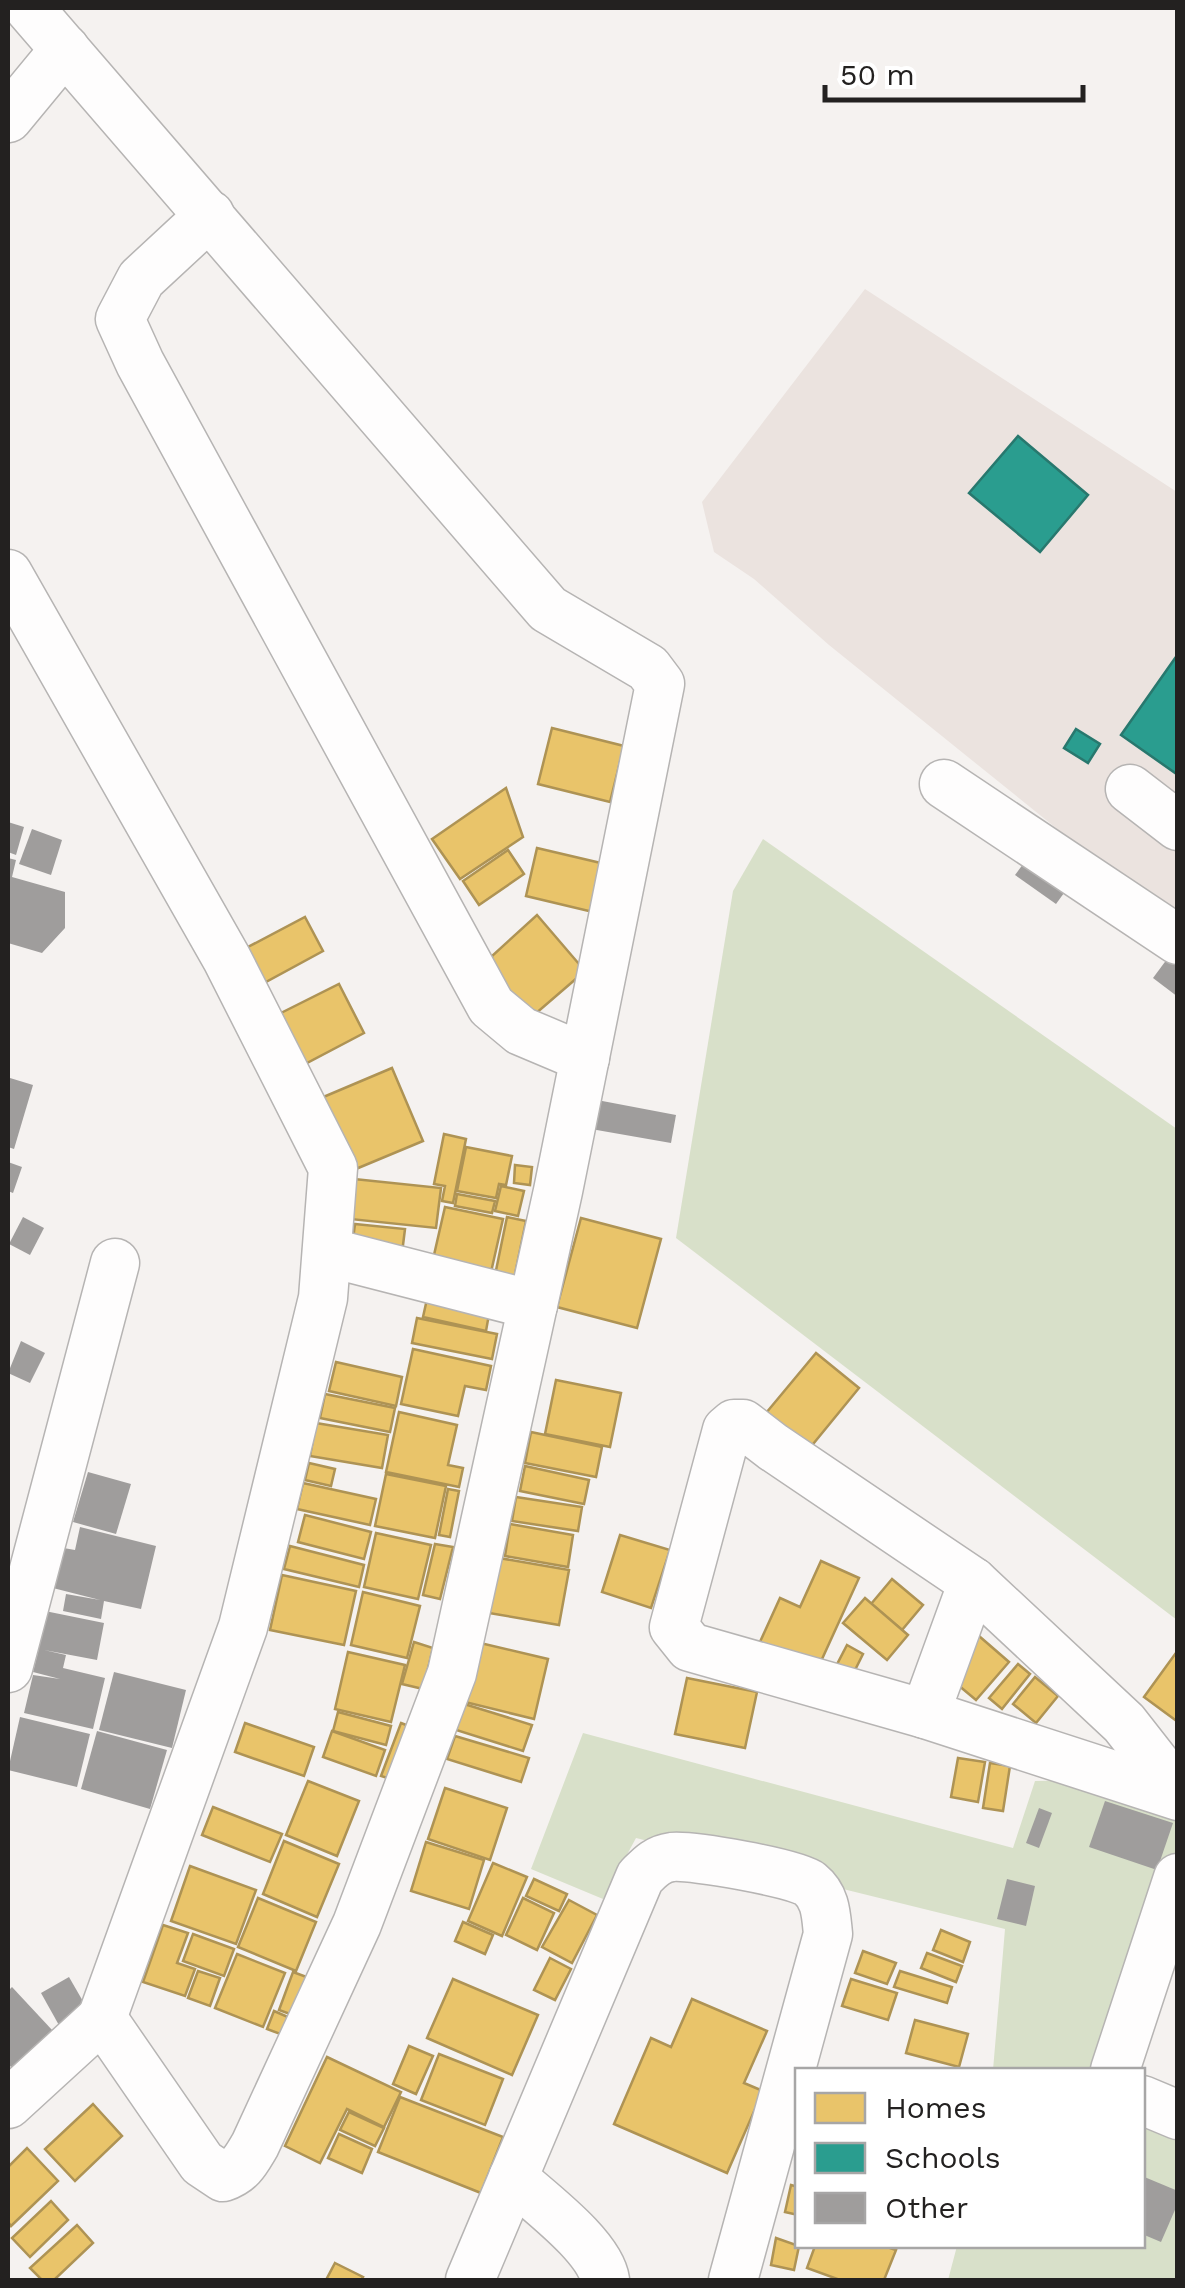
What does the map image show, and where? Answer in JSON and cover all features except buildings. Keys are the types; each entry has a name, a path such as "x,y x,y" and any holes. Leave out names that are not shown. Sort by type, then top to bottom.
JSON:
{"street":[{"path":"29,8 548,608 648,668 660,684 585,1058 452,1674 357,1924 243,2166 223,2176 202,2163 102,2018"},
{"path":"8,118 65,50"},
{"path":"210,215 141,279 120,319 140,363 492,1006 521,1031 585,1058"},
{"path":"8,574 227,959 332,1168 323,1298 243,1628 102,2018 8,2104"},
{"path":"944,784 1178,940"},
{"path":"1130,789 1178,826"},
{"path":"326,1252 533,1304"},
{"path":"8,1668 114,1263"},
{"path":"734,1424 743,1424 973,1582 1124,1723 1178,1794 925,1714 690,1647 674,1627 727,1430 734,1424"},
{"path":"925,1714 973,1582"},
{"path":"470,2280 640,1878 653,1862 673,1857 724,1862 808,1881 823,1897 828,1934 801,2068"},
{"path":"1116,2068 1178,1878"},
{"path":"733,2280 783,2158 795,2098"},
{"path":"1145,2101 1178,2115"},
{"path":"513,2178 590,2250 604,2280"}],"shaded area":[{"path":"865,289 1177,492 1177,917 1087,853 829,645 754,579 714,552 702,502"}],"green space":[{"path":"763,839 1177,1129 1177,1620 676,1238 733,891"},
{"path":"583,1733 1013,1848 1035,1781 1096,1780 1177,1817 1177,1851 1118,2068 993,2068 1005,1929 636,1838 603,1899 531,1869"},
{"path":"1145,2117 1177,2127 1177,2280 948,2280 956,2248 1145,2248"}]}
